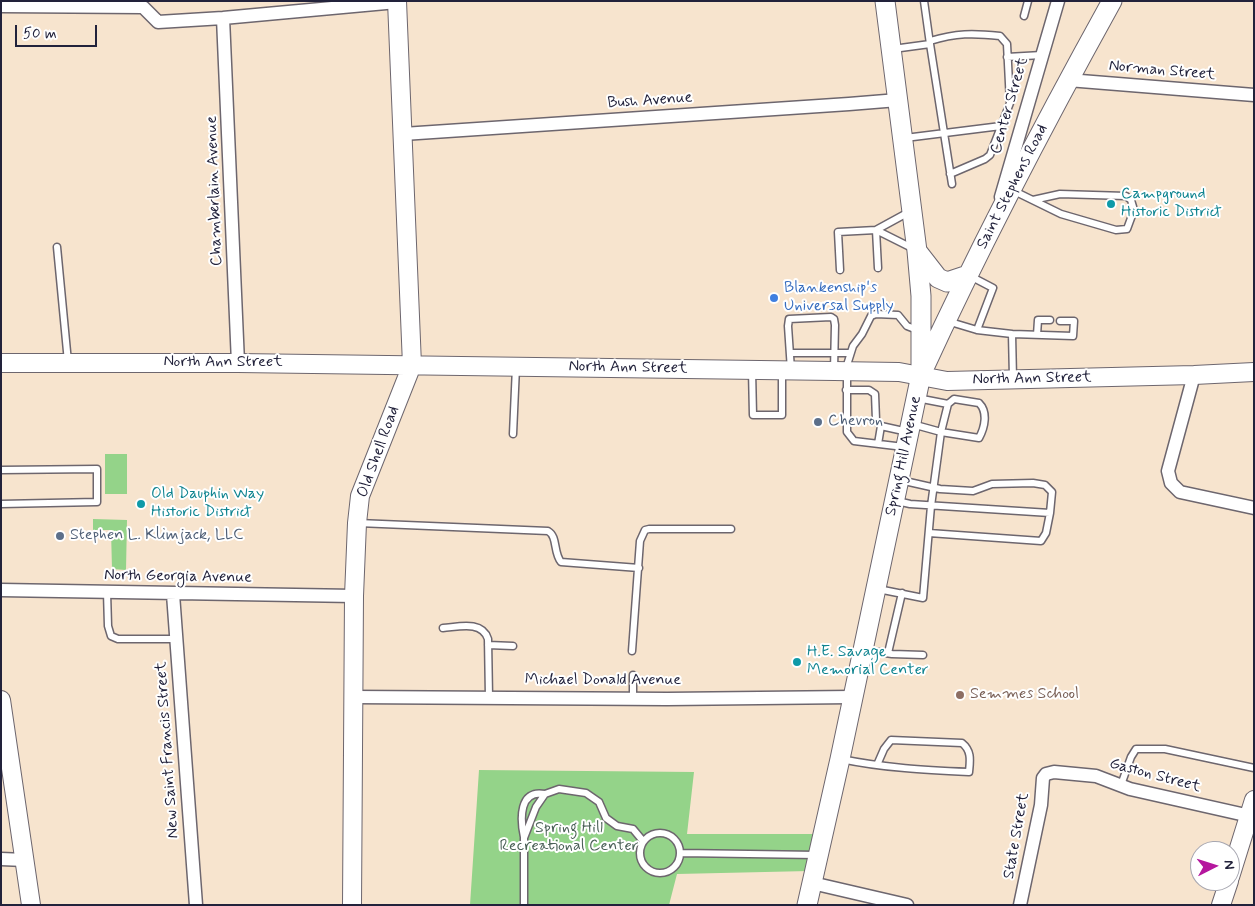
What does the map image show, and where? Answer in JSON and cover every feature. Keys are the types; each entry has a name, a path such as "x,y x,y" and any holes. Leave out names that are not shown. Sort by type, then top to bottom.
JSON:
{"main road":[{"name":"Spring Hill Avenue","path":"807,905 840,759 921,375 921,296 917,251 885,1"},
{"name":"Saint Stephens Road","path":"921,375 994,221 1112,1"},
{"path":"917,251 938,278 947,282 968,275"}],"street":[{"name":"Center Street","path":"994,221 1058,1"},
{"path":"1,6 143,7 158,22 397,2"},
{"name":"Old Shell Road","path":"352,905 354,596 360,496 412,365 397,2"},
{"name":"Chamberlain Avenue","path":"223,18 238,363"},
{"name":"Norman Street","path":"1068,80 1254,95"},
{"name":"Bush Avenue","path":"403,134 898,100"},
{"name":"North Ann Street","path":"1,363 238,363 752,370 788,365 838,365 921,375 947,381 1254,372"},
{"path":"1194,375 1168,471 1171,483 1180,492 1254,508"},
{"name":"North Georgia Avenue","path":"1,590 354,596"},
{"name":"New Saint Francis Street","path":"173,594 196,905"},
{"name":"Michael Donald Avenue","path":"353,697 852,697"},
{"path":"1,700 3,726 31,905"},
{"name":"Gaston Street","path":"1046,774 1054,772 1096,776 1121,786 1252,811"},
{"name":"State Street","path":"1020,905 1041,805 1043,778 1046,774"},
{"path":"1240,846 1252,811"},
{"path":"1,860 24,860"},
{"path":"812,882 907,905"},
{"path":"1221,905 1226,891"}],"lane":[{"path":"924,1 952,184"},
{"path":"1024,16 1028,1"},
{"path":"892,49 930,43 949,35 968,33 1000,36 1007,44 1010,103 990,155 950,174"},
{"path":"1007,58 1042,55"},
{"path":"904,138 1001,126"},
{"path":"1011,189 1032,200 1061,214 1116,230 1127,229 1134,210 1131,200 1126,196 1060,194 1032,200"},
{"path":"840,270 838,232 876,230 912,210"},
{"path":"876,230 917,251"},
{"path":"876,230 878,268"},
{"path":"57,247 68,362"},
{"path":"968,275 993,288 977,330"},
{"path":"838,365 850,353 869,318 876,314 898,316 907,326 921,332"},
{"path":"752,370 753,415 782,415 788,365 788,326 790,319 831,317 834,318 838,365 846,390 847,432 854,441 878,444 908,434 941,432 979,438 982,432 985,412 979,402 954,399 948,404 941,432 931,506 923,598 876,588"},
{"path":"1037,335 1038,320 1050,320"},
{"path":"946,321 977,330 1012,334 1073,336 1074,321 1060,321"},
{"path":"1012,334 1013,380"},
{"path":"838,365 850,353"},
{"path":"513,434 516,366"},
{"path":"846,390 869,390 875,394 876,420 881,426 908,434"},
{"path":"916,398 948,404"},
{"path":"878,444 881,426"},
{"path":"1,470 97,470 97,502 1,504"},
{"path":"899,480 934,488 973,491 992,484 1032,483 1045,485 1052,492 1046,534 1041,541 929,533"},
{"path":"894,500 931,506 1050,513"},
{"path":"357,523 548,531 552,533 555,551 561,562 639,568"},
{"path":"632,651 640,540 645,530 731,529"},
{"path":"107,592 108,626 111,636 118,639 176,639"},
{"path":"888,653 902,593"},
{"path":"443,628 475,626 486,634 489,697"},
{"path":"488,645 513,646"},
{"path":"863,650 922,655"},
{"path":"633,675 633,698"},
{"path":"840,759 877,765 904,769 969,772 970,756 967,747 962,743 891,740 884,749 877,765"},
{"path":"1121,786 1131,757 1136,749 1165,750 1254,768"},
{"path":"524,905 524,838 521,819 524,805 529,796 537,792 545,794 559,789 586,793 599,802 606,818 617,826 633,829 643,841"},
{"path":"524,838 536,807 545,794"},
{"path":"654,833 666,833 677,840 681,853 677,865 672,869 667,872 654,872 644,865 641,860 640,847 643,841 654,833"},
{"path":"681,853 818,855"}],"green space":[{"path":"105,454 127,454 127,494 105,494"},
{"path":"93,519 127,520 126,570 112,569 111,530 93,530"},
{"name":"Spring Hill Recreational Center","path":"479,770 694,772 687,834 817,834 809,871 677,874 669,905 470,905"}],"place":[{"name":"Campground Historic District","path":"1111,204"},
{"name":"Blankenship's Universal Supply","path":"774,298"},
{"name":"Chevron","path":"818,422"},
{"name":"Old Dauphin Way Historic District","path":"141,504"},
{"name":"Stephen L. Klimjack, LLC","path":"60,536"},
{"name":"H.E. Savage Memorial Center","path":"797,662"},
{"name":"Semmes School","path":"960,695"}]}
